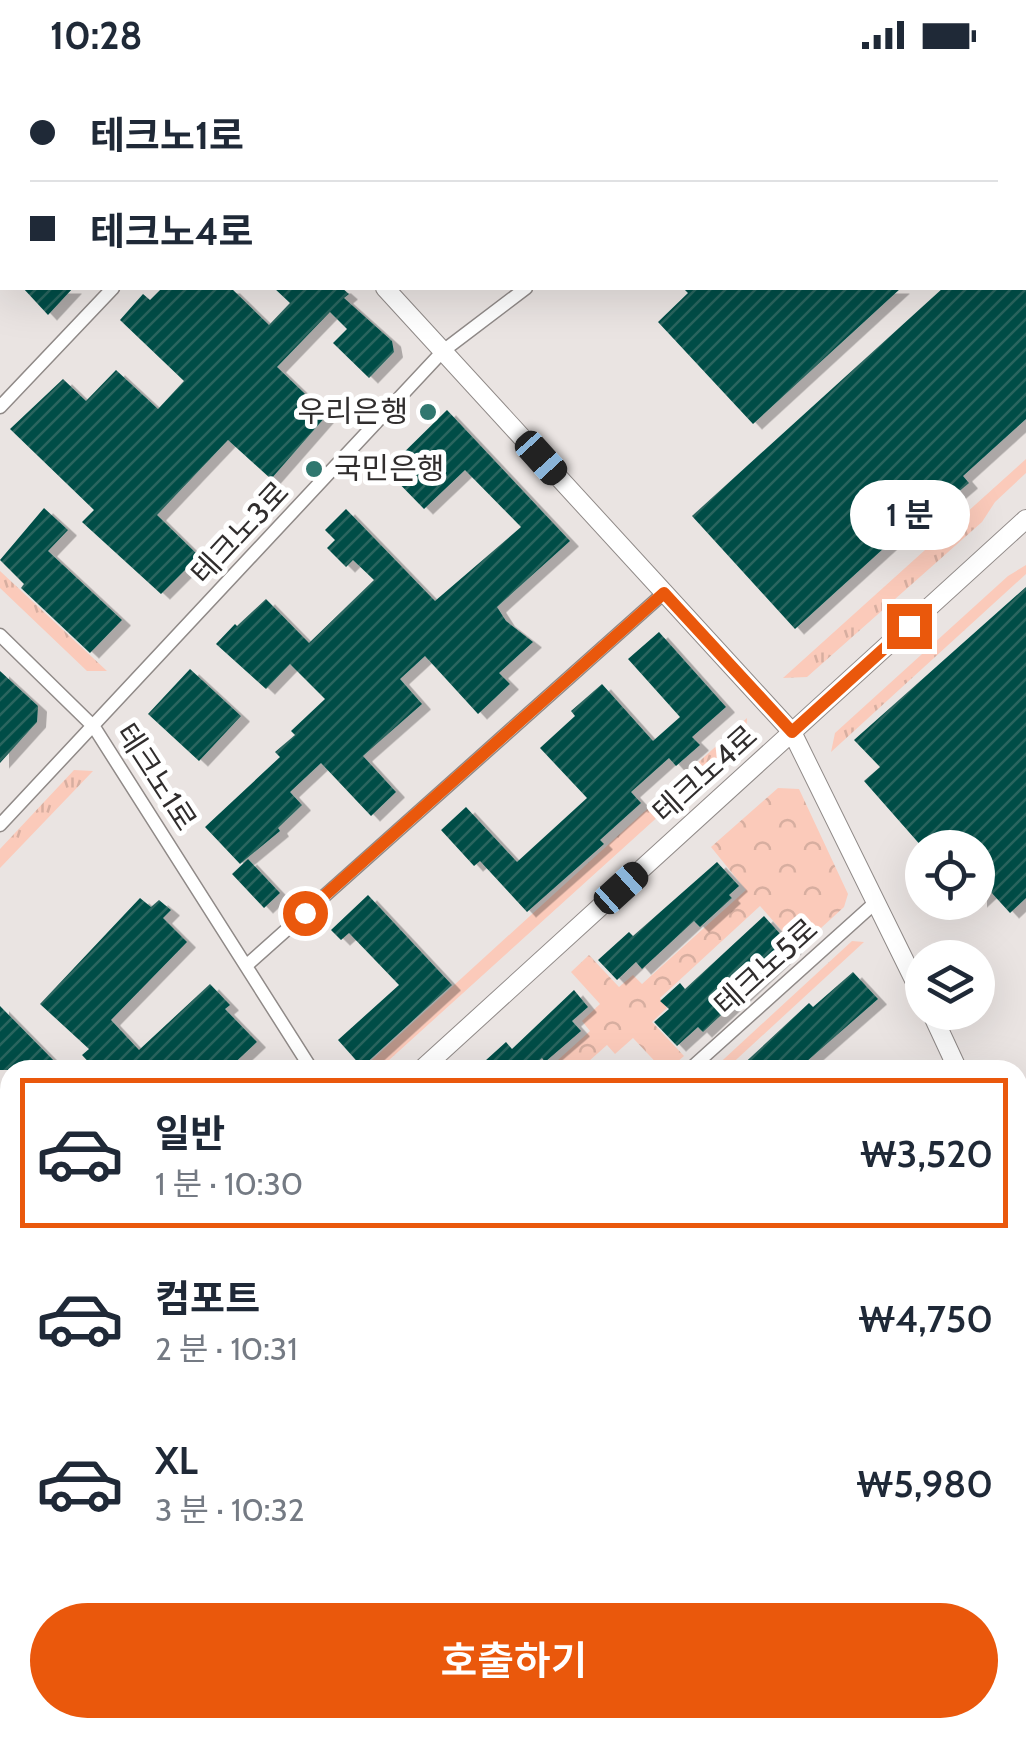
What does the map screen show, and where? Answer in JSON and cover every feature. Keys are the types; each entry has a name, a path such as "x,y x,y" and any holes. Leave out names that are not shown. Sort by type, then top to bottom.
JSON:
{"main road":[{"path":"387,290 792,732 905,961"},
{"name":"테크노4로","path":"432,1060 1026,519"},
{"path":"939,1030 953,1060"}],"street":[{"path":"0,407 111,290"},
{"name":"테크노3로","path":"0,824 443,351 523,290"},
{"path":"247,965 664,593"},
{"name":"테크노1로","path":"0,635 94,727 306,1060"},
{"name":"테크노5로","path":"699,1060 876,901"}],"green space":[{"path":"1026,459 1026,473 995,502 982,522 807,677 783,678"},
{"path":"1026,565 1026,574 831,752 835,733 1008,576"},
{"path":"0,571 107,671 87,671 0,588"},
{"path":"747,718 746,737 389,1060 372,1060"},
{"path":"74,770 93,771 0,868 0,849"},
{"path":"778,788 799,789 848,894 844,907 798,949 760,906 660,998 667,1008 652,1022 684,1056 679,1060 654,1060 633,1038 615,1054 607,1045 590,1060 558,1060 590,1031 582,1021 600,1004 571,972 589,955 619,987 633,975 642,984 746,890 711,847"},
{"path":"852,941 864,942 736,1060 723,1060"}],"building":[{"path":"25,290 71,290 48,315"},
{"path":"160,290 233,290 269,325 290,303 276,290 344,290 349,294 344,298 392,341 394,352 369,378 333,343 347,329 330,312 277,367 327,415 271,479 228,440 157,515 199,556 161,594 82,522 94,510 10,429 63,379 86,401 116,370 158,409 184,381 120,320 143,294 150,300"},
{"path":"685,290 899,290 753,424 658,322 688,293"},
{"path":"941,290 1026,290 1026,419 963,476 969,483 956,494 950,488 795,629 692,516"},
{"path":"447,410 570,541 497,607 506,621 533,642 499,673 510,684 478,714 425,656 400,679 422,704 363,756 396,792 371,816 321,763 290,792 302,805 278,828 280,831 240,864 205,827 280,757 275,752 295,735 291,731 325,699 290,664 266,689 216,644 266,599 309,643 374,580 353,560 346,567 327,548 335,540 325,530 346,509 435,601 521,527 465,470 424,509 386,470"},
{"path":"44,508 68,530 48,551 122,620 90,653 21,588 24,584 0,560"},
{"path":"1026,587 1026,898 1010,913 995,896 995,830 907,830 864,781 880,767 854,740"},
{"path":"659,632 726,707 692,737 700,745 676,766 669,758 631,792 641,803 600,840 604,844 527,912 480,861 474,866 441,830 466,807 517,862 587,798 540,748 575,716 571,711 602,684 653,741 680,717 628,659"},
{"path":"190,669 241,716 199,761 148,714"},
{"path":"0,671 38,706 37,722 0,763"},
{"path":"248,859 280,893 264,908 232,874"},
{"path":"717,862 739,886 729,895 732,898 700,927 694,921 642,969 636,962 617,980 598,960 629,932 633,936"},
{"path":"368,895 452,985 370,1060 356,1060 338,1040 399,985 349,933 341,940 331,930"},
{"path":"140,898 151,907 159,900 171,910 163,918 187,942 111,1020 139,1050 210,984 230,1005 225,1009 257,1042 238,1060 87,1060 82,1055 89,1049 40,1004"},
{"path":"764,916 793,948 703,1032 698,1027 677,1046 654,1022 669,1009 660,1001 680,983 685,989"},
{"path":"853,972 878,999 808,1060 748,1060 809,1003 813,1007"},
{"path":"574,990 588,1007 572,1021 581,1031 547,1060 486,1060 506,1042 512,1049"},
{"path":"0,1006 53,1060 0,1060"}],"place":[{"name":"우리은행","path":"428,412"},
{"name":"국민은행","path":"314,469"}],"route":[{"path":"305,913 664,593 792,732 909,626"}]}
